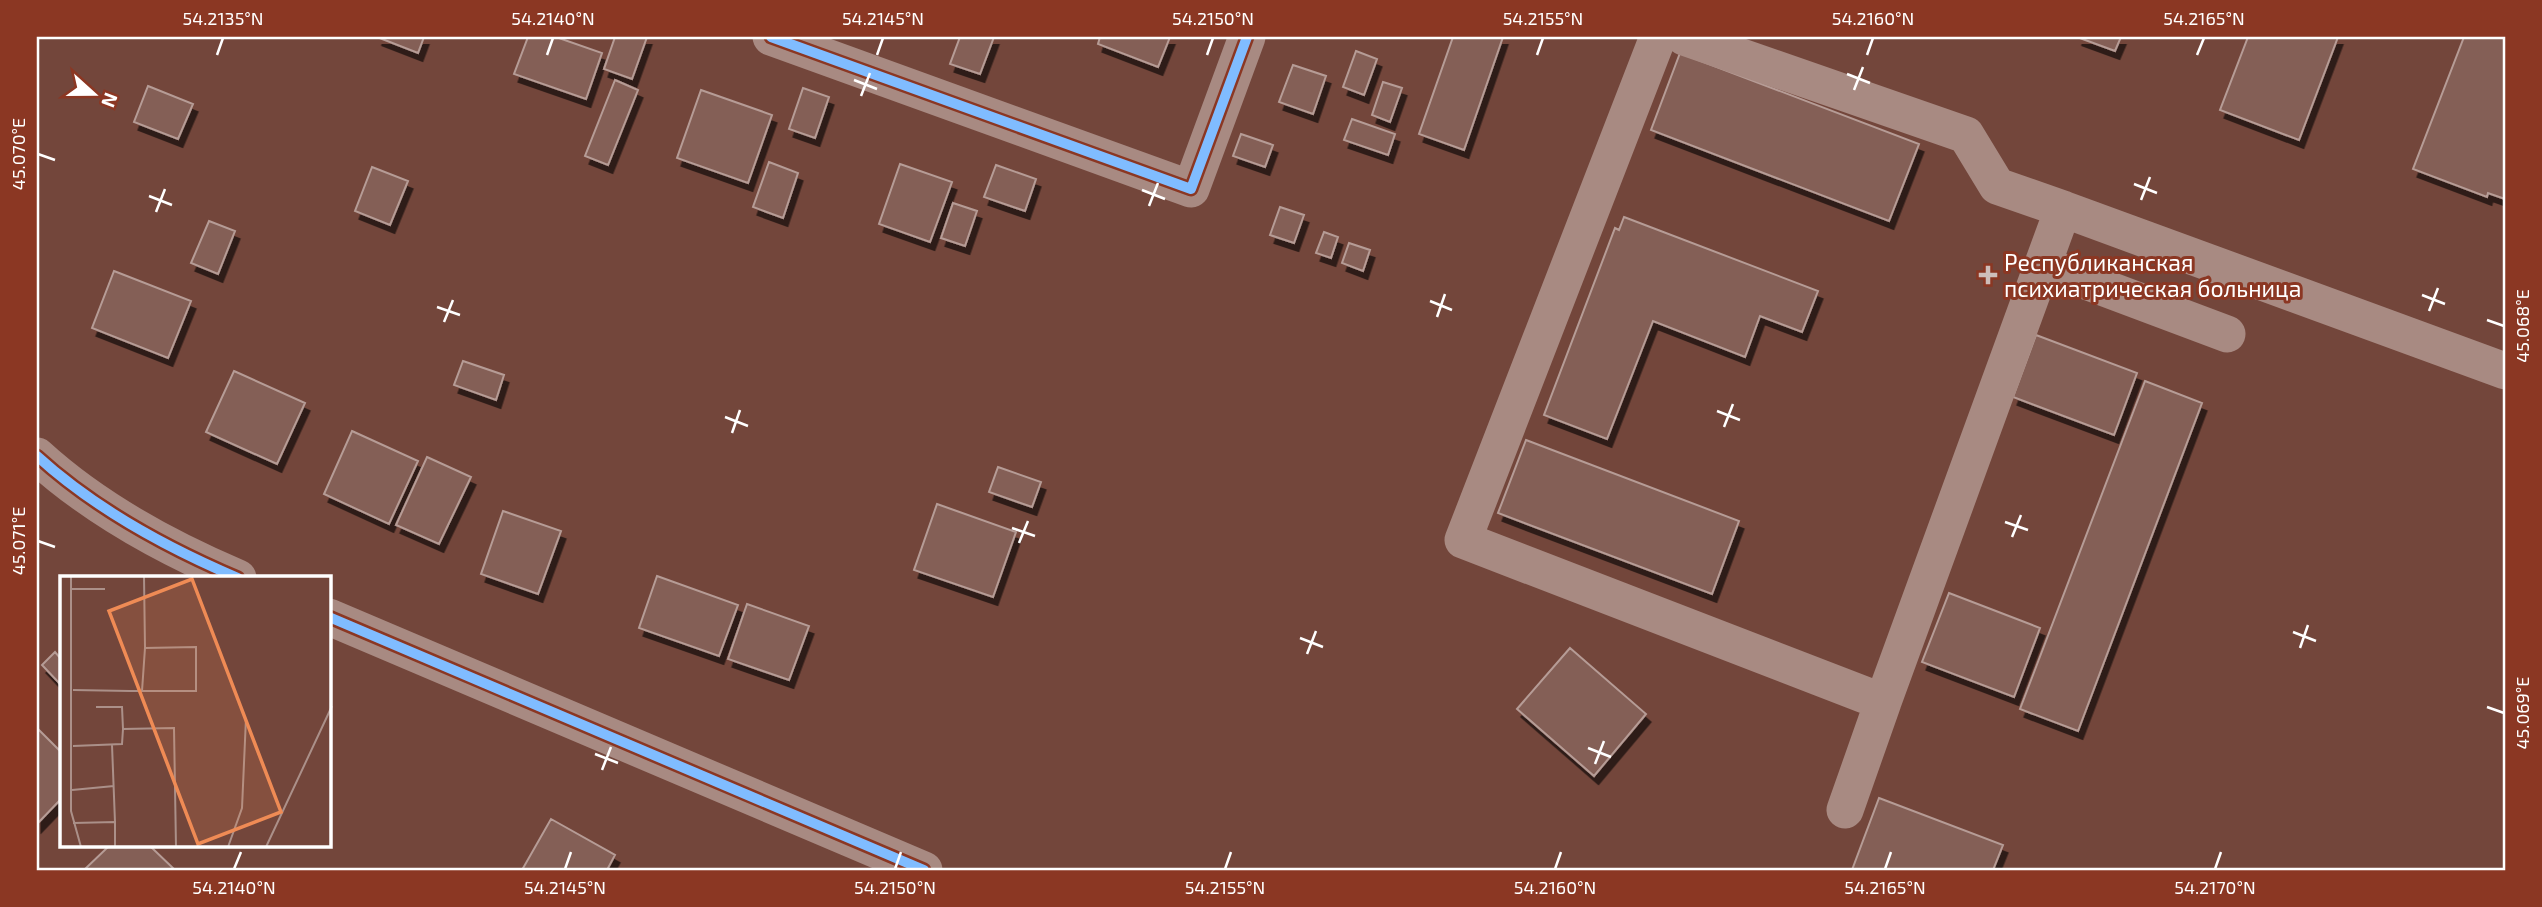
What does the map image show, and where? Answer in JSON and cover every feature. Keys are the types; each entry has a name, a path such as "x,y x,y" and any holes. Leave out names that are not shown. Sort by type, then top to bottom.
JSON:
{"street":[{"path":"771,37 1191,189 1247,37"},
{"path":"1658,37 1463,540 1883,702"},
{"path":"1684,37 1966,135 1997,186 2505,371"},
{"path":"1845,810 2063,209"},
{"path":"2043,265 2227,334"},
{"path":"37,456 126,522 181,554 232,576"},
{"path":"331,618 924,870"}],"building":[{"path":"377,37 424,37 418,53"},
{"path":"528,37 556,37 602,53 586,99 514,74"},
{"path":"615,37 647,37 632,79 604,69"},
{"path":"960,37 994,37 980,74 950,64"},
{"path":"1100,37 1170,37 1158,67 1098,44"},
{"path":"1453,37 1503,37 1464,150 1419,134"},
{"path":"2077,37 2121,37 2115,51"},
{"path":"2248,37 2338,37 2299,140 2220,110"},
{"path":"2464,37 2505,37 2505,199 2488,193 2487,197 2413,169"},
{"path":"1356,51 1377,59 1364,95 1343,87"},
{"path":"1680,53 1919,144 1889,221 1651,130"},
{"path":"1293,65 1326,76 1313,114 1279,102"},
{"path":"615,80 638,90 608,165 585,156"},
{"path":"1383,82 1402,88 1390,122 1372,115"},
{"path":"148,86 193,104 178,139 134,122"},
{"path":"803,88 829,97 815,138 789,129"},
{"path":"701,90 772,115 748,183 677,158"},
{"path":"1352,119 1395,134 1388,155 1344,140"},
{"path":"1241,134 1273,145 1265,167 1233,156"},
{"path":"769,162 798,173 783,218 753,207"},
{"path":"900,164 952,182 930,242 879,224"},
{"path":"996,165 1036,179 1025,211 984,197"},
{"path":"372,167 408,181 390,225 355,211"},
{"path":"953,203 977,211 965,246 941,238"},
{"path":"1280,207 1304,215 1294,243 1270,235"},
{"path":"1624,217 1818,291 1802,332 1760,316 1745,357 1653,321 1607,439 1544,415 1615,228 1619,230"},
{"path":"209,221 235,231 218,274 191,263"},
{"path":"1324,232 1338,237 1331,258 1316,253"},
{"path":"1349,243 1370,250 1363,271 1342,263"},
{"path":"114,271 191,301 168,358 92,328"},
{"path":"2036,335 2137,373 2114,435 2013,397"},
{"path":"463,361 504,375 496,400 454,385"},
{"path":"234,371 305,403 277,464 206,432"},
{"path":"2145,381 2202,403 2078,731 2020,709"},
{"path":"352,431 418,461 389,524 324,494"},
{"path":"1526,440 1739,521 1712,594 1498,513"},
{"path":"427,457 471,477 439,544 396,525"},
{"path":"998,467 1041,482 1032,507 989,492"},
{"path":"937,504 1016,532 993,597 914,570"},
{"path":"503,511 561,531 538,594 481,574"},
{"path":"657,576 738,605 719,656 639,628"},
{"path":"1949,593 2040,628 2014,697 1922,662"},
{"path":"747,604 809,626 789,680 728,659"},
{"path":"1570,648 1646,714 1594,776 1517,709"},
{"path":"55,652 60,658 60,684 42,665"},
{"path":"37,728 60,751 60,800 37,824"},
{"path":"1879,798 2003,845 1993,870 1852,870"},
{"path":"551,819 615,855 607,870 522,870"},
{"path":"107,848 152,848 175,870 84,870"}],"cycle path":[{"path":"771,37 1191,189 1247,37"},
{"path":"37,456 107,510 158,540 234,576"},
{"path":"331,618 924,870"}],"place":[{"name":"Республиканская психиатрическая больница","path":"1988,275"}]}
